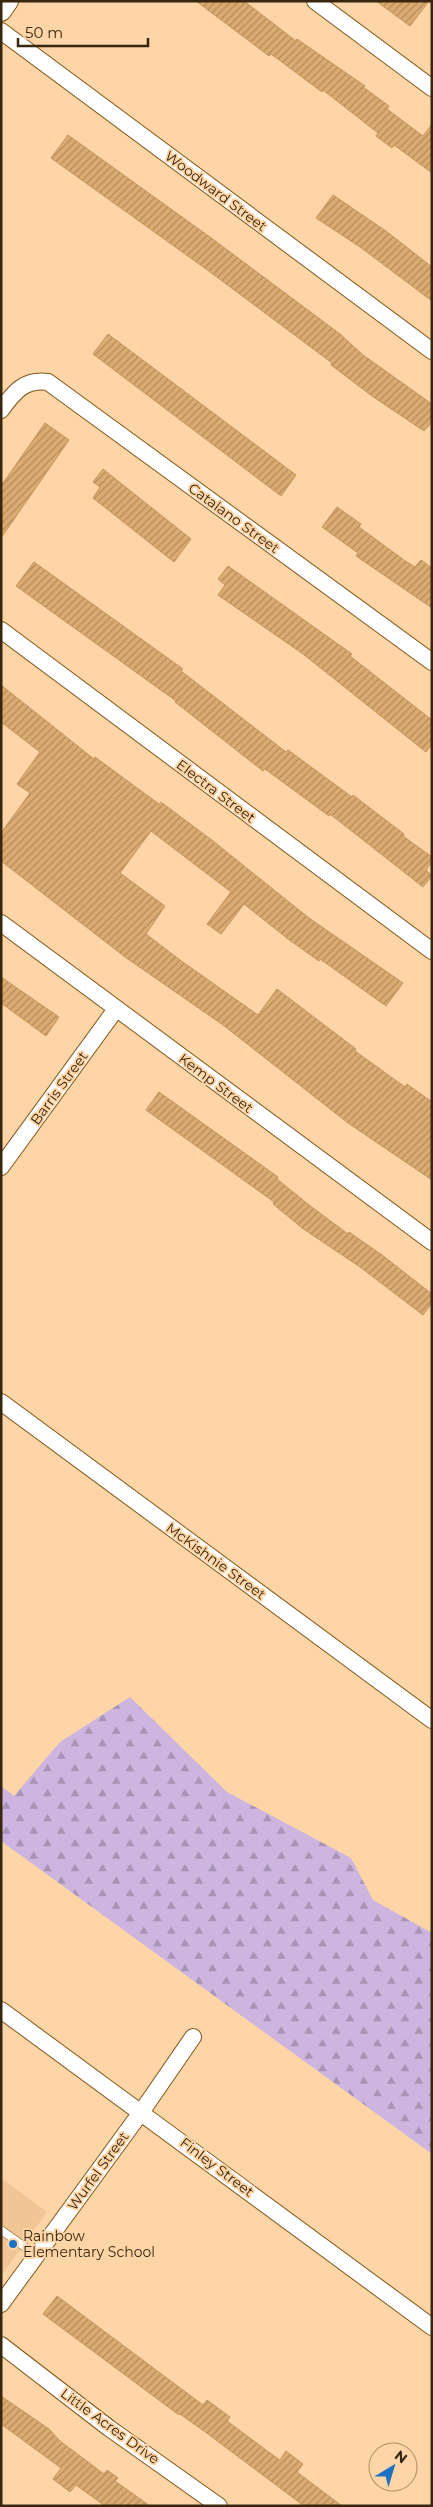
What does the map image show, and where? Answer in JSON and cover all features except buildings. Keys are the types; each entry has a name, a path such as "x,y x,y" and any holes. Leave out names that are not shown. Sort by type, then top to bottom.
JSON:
{"street":[{"path":"1,11 8,1"},
{"path":"315,1 432,88"},
{"name":"Woodward Street","path":"1,31 432,351"},
{"name":"Catalano Street","path":"1,410 21,387 34,380 48,382 432,662"},
{"name":"Electra Street","path":"1,630 432,951"},
{"name":"Kemp Street","path":"1,923 432,1242"},
{"name":"Barris Street","path":"1,1167 116,1008"},
{"name":"McKishnie Street","path":"1,1402 432,1720"},
{"name":"Finley Street","path":"1,2010 142,2111 432,2327"},
{"name":"Wurfel Street","path":"1,2304 142,2111 193,2037"},
{"name":"Little Acres Drive","path":"1,2345 109,2428 219,2506"}],"lane":[{"path":"1,2230 36,2255"}],"shaded area":[{"name":"Rainbow Elementary School","path":"1,2178 47,2212 1,2276"}],"green space":[{"path":"130,1697 227,1792 351,1858 373,1900 432,1933 432,2154 1,1841 1,1786 14,1796 60,1742"}],"place":[{"name":"Rainbow Elementary School","path":"13,2244"}]}
